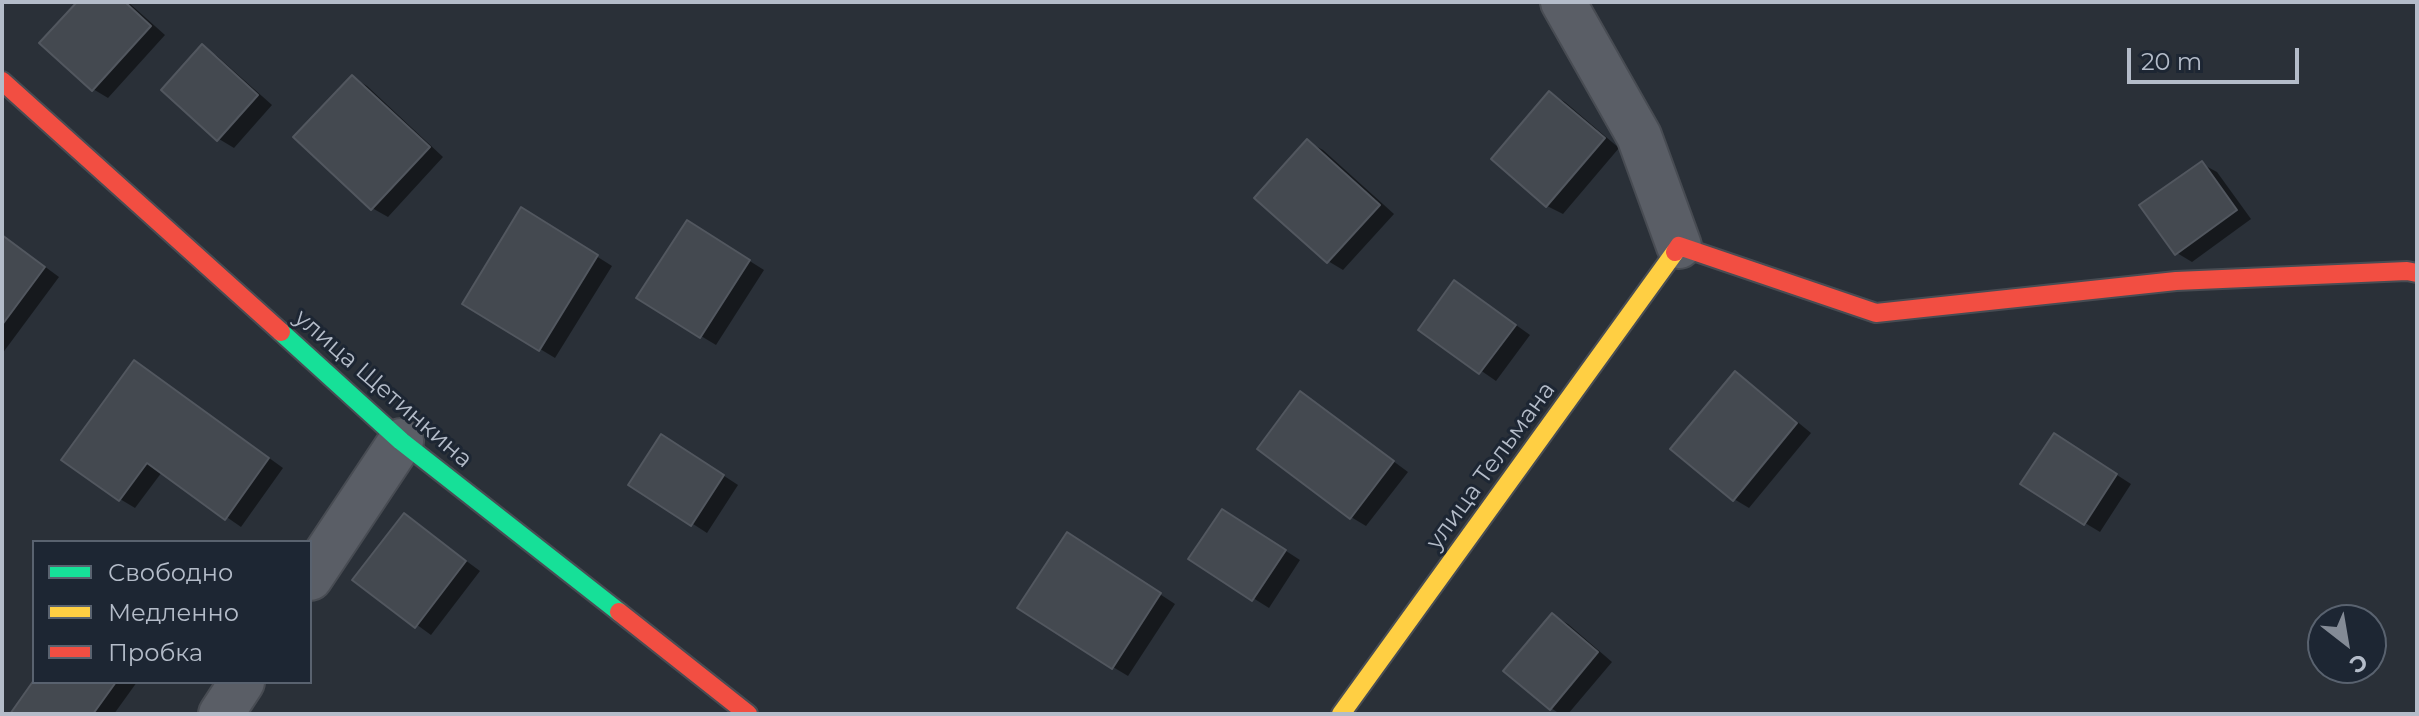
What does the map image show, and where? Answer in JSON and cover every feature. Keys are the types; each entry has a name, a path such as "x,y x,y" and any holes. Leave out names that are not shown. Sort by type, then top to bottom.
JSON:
{"street":[{"path":"1563,2 1639,136 1679,246 1876,313 2176,281 2417,273"},
{"name":"улица Щетинкина","path":"2,81 401,441 748,714"},
{"name":"улица Тельмана","path":"1341,714 1679,246"},
{"path":"312,575 401,441"},
{"path":"221,714 241,684"}],"building":[{"path":"77,2 125,2 151,26 92,91 39,43"},
{"path":"202,44 258,95 217,141 161,90"},
{"path":"352,75 430,147 371,210 293,137"},
{"path":"1549,91 1605,138 1546,207 1491,159"},
{"path":"1307,139 1380,205 1327,263 1254,198"},
{"path":"2202,161 2237,210 2175,255 2139,205"},
{"path":"521,207 598,255 539,351 462,304"},
{"path":"687,220 750,260 700,338 636,298"},
{"path":"2,235 45,267 2,325"},
{"path":"1454,280 1516,325 1479,374 1418,330"},
{"path":"134,360 269,458 225,520 147,463 119,501 61,460"},
{"path":"1735,371 1797,423 1733,501 1670,449"},
{"path":"1300,391 1394,461 1350,519 1257,449"},
{"path":"2054,433 2117,474 2084,525 2020,484"},
{"path":"661,434 724,475 691,526 628,485"},
{"path":"1222,509 1286,550 1252,601 1188,559"},
{"path":"404,513 466,561 415,628 352,580"},
{"path":"1067,532 1161,593 1112,669 1017,608"},
{"path":"1552,613 1598,652 1550,710 1503,671"},
{"path":"32,683 115,684 93,714 10,714"}],"traffic: fast":[{"path":"281,332 401,441 619,612"}],"traffic: slow":[{"path":"1341,714 1675,252"}],"traffic: jam":[{"path":"2,81 281,332"},
{"path":"1675,252 1679,246 1876,313 2176,281 2417,273"},
{"path":"619,612 748,714"}]}
